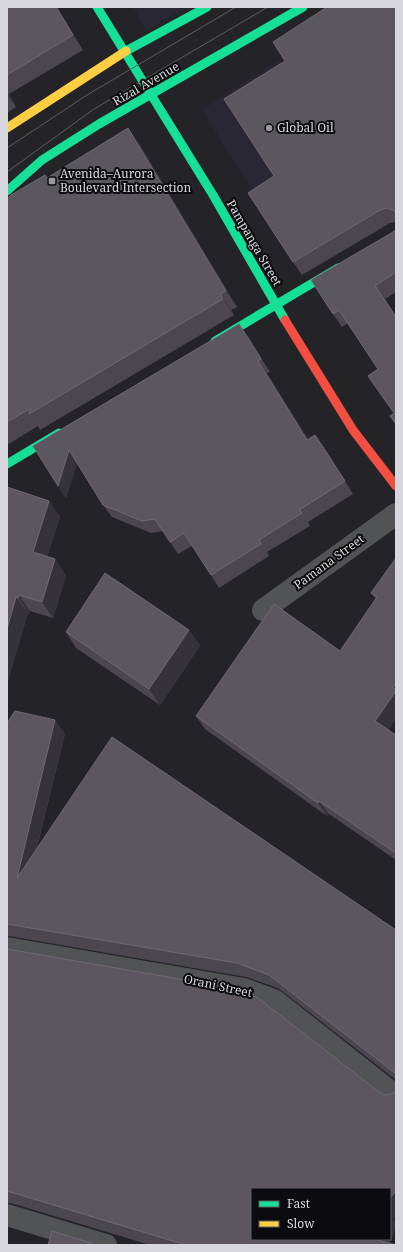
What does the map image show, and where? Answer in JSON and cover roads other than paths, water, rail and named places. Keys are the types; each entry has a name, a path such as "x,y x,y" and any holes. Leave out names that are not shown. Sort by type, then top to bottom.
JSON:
{"street":[{"name":"Pampanga Street","path":"98,7 213,195 276,306 353,430 396,486"},
{"path":"7,128 125,52 207,7"},
{"name":"Rizal Avenue","path":"7,191 42,160 99,124 303,7"},
{"path":"207,346 349,262"},
{"path":"7,464 69,427"},
{"name":"Pamana Street","path":"263,610 396,514"},
{"name":"Orani Street","path":"7,948 244,989 274,1000 396,1096"},
{"path":"7,1215 106,1245"}],"tram line":[{"path":"7,148 87,95 236,7"},
{"path":"7,172 94,109 268,7"}],"place":[{"name":"Global Oil","path":"269,128"},
{"name":"Avenida–Aurora Boulevard Intersection","path":"52,181"}]}
